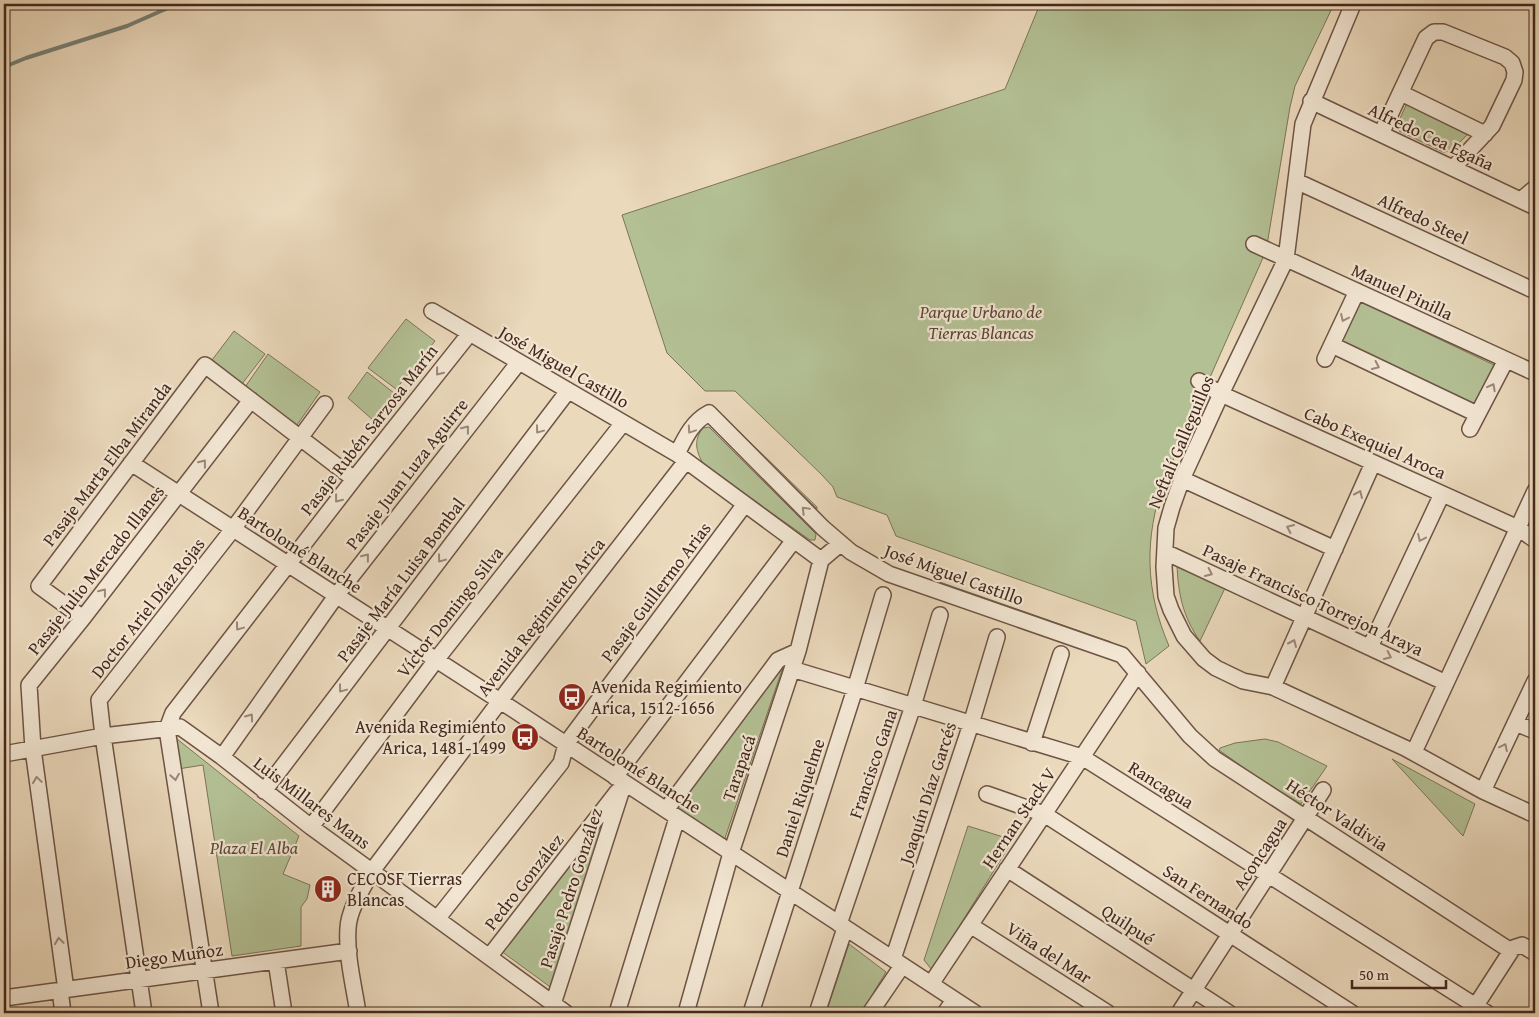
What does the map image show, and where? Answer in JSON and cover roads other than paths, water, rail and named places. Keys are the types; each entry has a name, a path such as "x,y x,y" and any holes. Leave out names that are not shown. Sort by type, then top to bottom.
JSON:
{"street":[{"name":"Neftalí Galleguillos","path":"1354,4 1311,101 1303,124 1286,259 1220,394 1182,479 1166,528 1164,566 1166,596 1176,624 1189,642 1204,659 1229,676 1243,682 1273,687 1414,752 1483,791 1535,815"},
{"path":"1381,134 1426,38 1434,32 1443,32 1505,57 1512,63 1515,72 1514,80 1492,126 1453,168"},
{"path":"1401,93 1486,134"},
{"name":"Alfredo Cea Egaña","path":"1311,101 1535,207"},
{"name":"Alfredo Steel","path":"1296,181 1535,291"},
{"path":"1520,200 1535,188"},
{"name":"Manuel Pinilla","path":"1254,244 1535,374"},
{"path":"1357,292 1328,352 1477,414"},
{"name":"José Miguel Castillo","path":"432,312 681,458 821,560"},
{"name":"Pasaje Rubén Sarzosa Marín","path":"167,729 173,713 287,564 470,334"},
{"path":"1470,429 1506,360"},
{"name":"Pasaje Juan Luza Aguirre","path":"222,757 336,596 519,362"},
{"name":"Pasaje Marta Elba Miranda","path":"83,618 39,586 205,365 251,400"},
{"name":"Cabo Exequiel Aroca","path":"1198,381 1220,394 1518,528 1535,540"},
{"name":"Pasaje María Luisa Bombal","path":"264,790 568,391"},
{"path":"251,400 354,479"},
{"name":"Pasaje Julio Mercado Illanes","path":"63,1013 63,990 33,749 29,685 251,400"},
{"name":"Doctor Ariel Díaz Rojas","path":"144,1013 103,736 100,700 233,529 325,404"},
{"name":"José Miguel Castillo","path":"681,458 690,430 700,418 708,413 840,544 863,560 889,574 1122,655 1138,673"},
{"name":"Víctor Domingo Silva","path":"311,827 436,660 623,423"},
{"name":"Avenida Regimiento Arica","path":"358,1013 349,951 348,927 357,899 372,871 681,458"},
{"name":"Bartolomé Blanche","path":"131,463 566,744 974,1013"},
{"path":"1273,687 1373,463"},
{"path":"1182,479 1335,549"},
{"path":"1414,752 1535,491"},
{"path":"1370,648 1442,494"},
{"name":"Pasaje Guillermo Arias","path":"437,919 561,763 566,744 745,504"},
{"name":"Pasaje Pedro González","path":"554,1004 619,780 794,540"},
{"path":"821,560 840,544"},
{"name":"Pasaje Francisco Torrejon Araya","path":"1165,552 1446,683"},
{"name":"Tarapacá","path":"686,1013 731,853 798,651 821,560"},
{"name":"Daniel Riquelme","path":"751,1013 855,689 883,595"},
{"name":"Francisco Gana","path":"816,1013 940,615"},
{"name":"Joaquín Díaz Garcés","path":"870,1013 898,962 998,637"},
{"path":"617,1013 672,814 778,660 798,651"},
{"path":"1032,743 1061,654"},
{"name":"Rancagua","path":"792,669 1082,758 1478,1011"},
{"name":"Hernan Stack V","path":"930,984 1138,673"},
{"name":"Héctor Valdivia","path":"1138,673 1178,724 1202,748 1511,951"},
{"path":"1483,791 1535,681"},
{"path":"1516,723 1535,731"},
{"name":"Luis Millares Mans","path":"4,754 103,736 180,728 222,757 311,827 566,1013"},
{"path":"167,729 211,1013"},
{"name":"Pedro González","path":"490,957 619,780"},
{"name":"Aconcagua","path":"1179,1013 1323,790"},
{"name":"San Fernando","path":"987,794 1044,814 1352,1013"},
{"name":"Quilpué","path":"1007,869 1229,1013"},
{"name":"Viña del Mar","path":"970,925 1108,1013"},
{"path":"1478,1011 1511,951 1516,946 1522,945 1535,953"},
{"name":"Diego Muñoz","path":"4,998 349,951"},
{"path":"276,961 284,1013"},
{"path":"945,1013 954,1000"}],"waterway":[{"path":"4,67 26,58 127,26 177,4"}],"place":[{"name":"Avenida Regimiento Arica, 1512-1656","path":"572,697"},
{"name":"Avenida Regimiento Arica, 1481-1499","path":"525,737"},
{"name":"CECOSF Tierras Blancas","path":"328,889"}],"park label":[{"name":"Parque Urbano de Tierras Blancas","path":"981,322"},
{"name":"Plaza El Alba","path":"254,848"}]}
